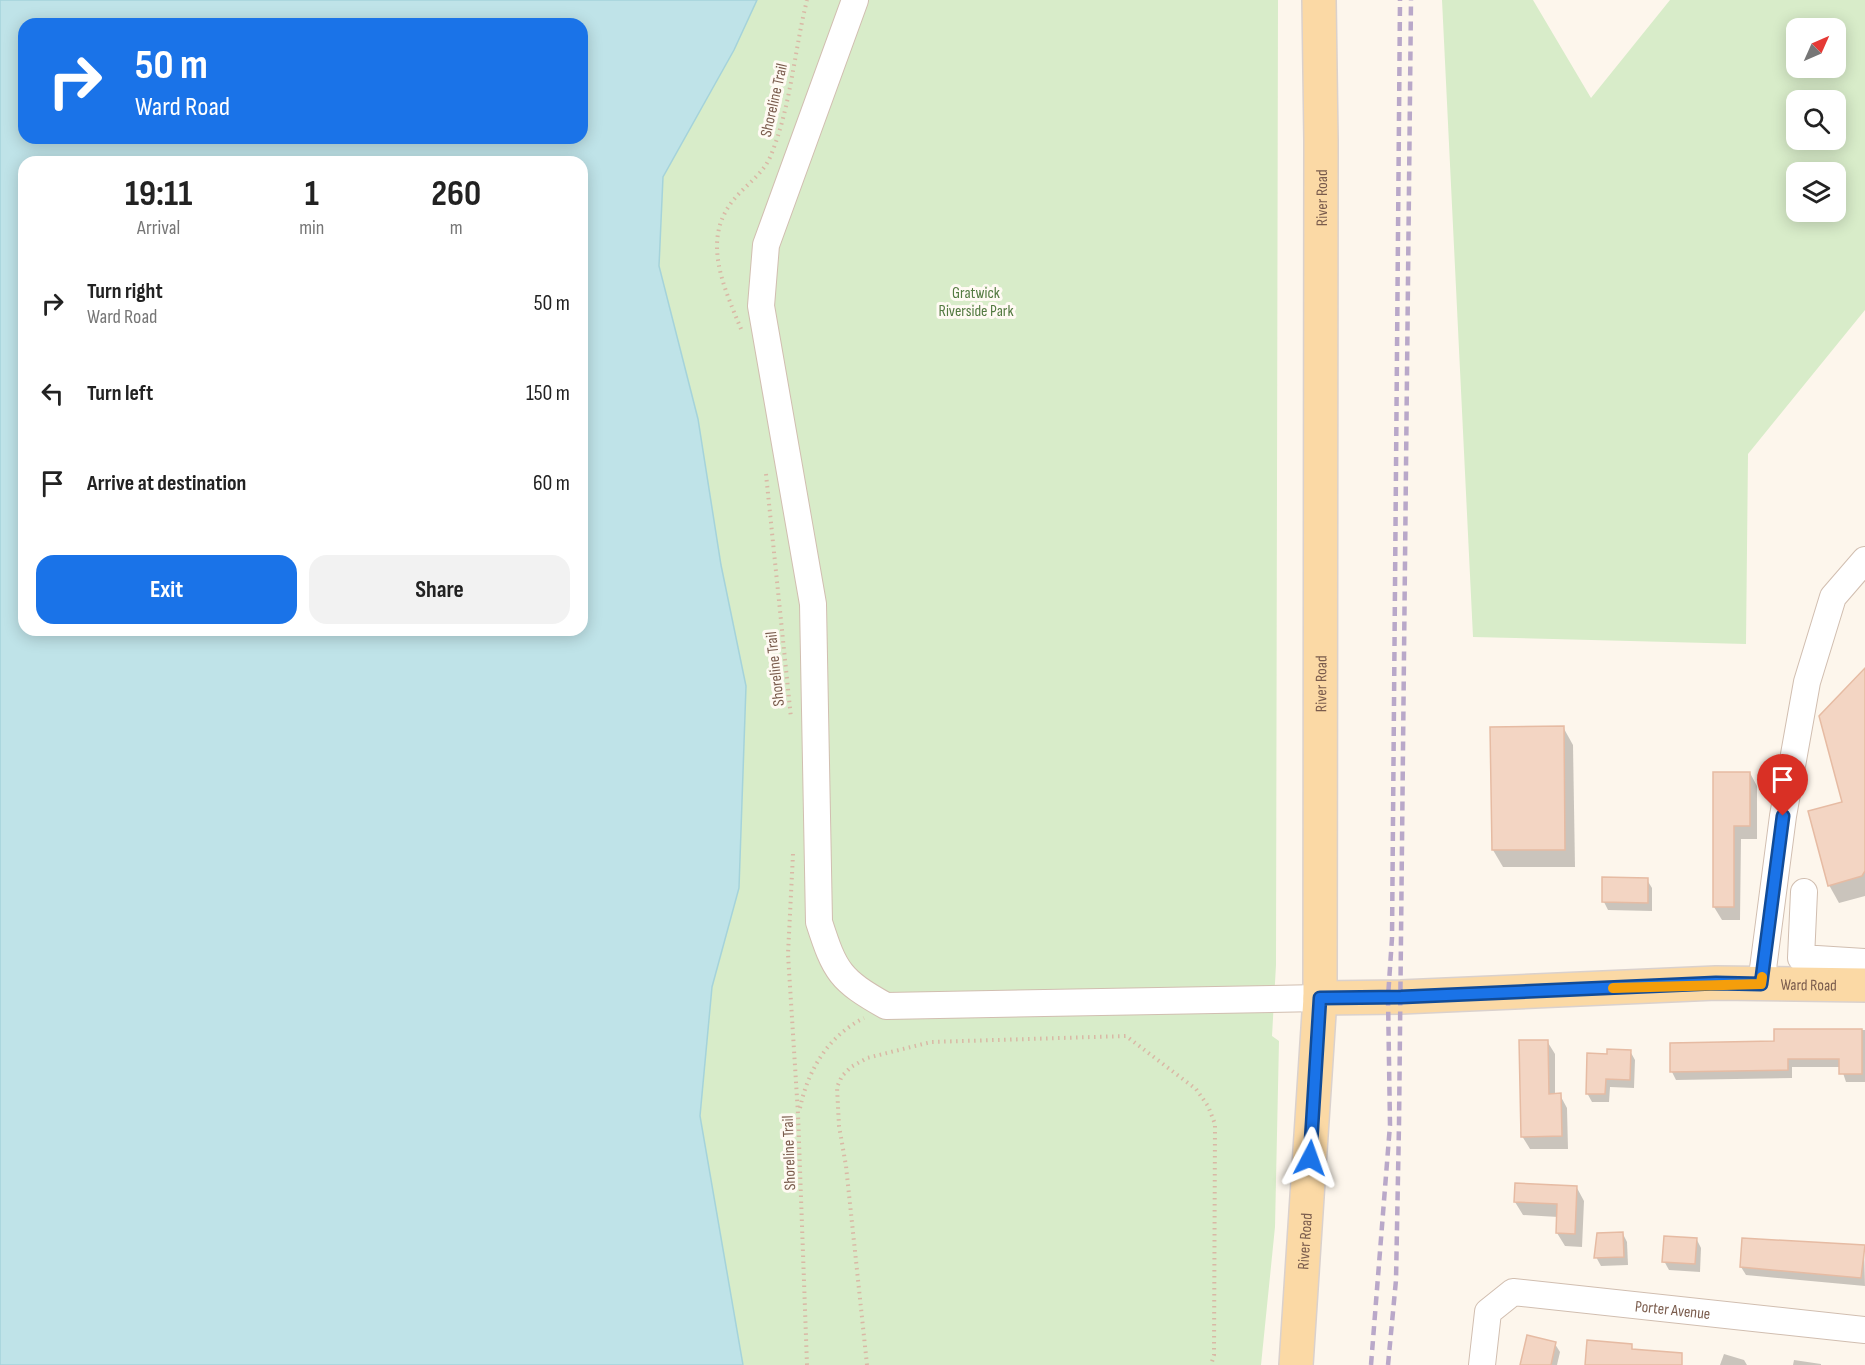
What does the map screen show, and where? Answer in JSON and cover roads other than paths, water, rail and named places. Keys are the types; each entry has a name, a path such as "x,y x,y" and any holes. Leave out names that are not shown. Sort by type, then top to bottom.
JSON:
{"main road":[{"name":"River Road","path":"1296,1365 1320,998 1321,141 1319,0"},
{"name":"Ward Road","path":"1320,998 1401,997 1716,983 1762,971 1799,971 1865,984"}],"street":[{"path":"855,0 766,245 761,306 813,604 819,922 832,962 853,988 886,1006 1320,998"},
{"path":"1762,971 1783,816 1806,682 1833,597 1865,560"},
{"path":"1804,891 1799,971 1865,962"},
{"name":"Porter Avenue","path":"1482,1365 1488,1312 1513,1292 1865,1330"}],"water":[{"path":"0,0 757,0 734,50 663,177 659,266 698,419 721,565 746,686 739,888 712,987 700,1116 743,1365 0,1365"}],"railway":[{"path":"1371,1365 1390,1125 1388,997 1392,938 1400,0"},
{"path":"1388,1365 1396,1280 1399,1124 1411,0"}],"park label":[{"name":"Gratwick Riverside Park","path":"976,301"}]}
